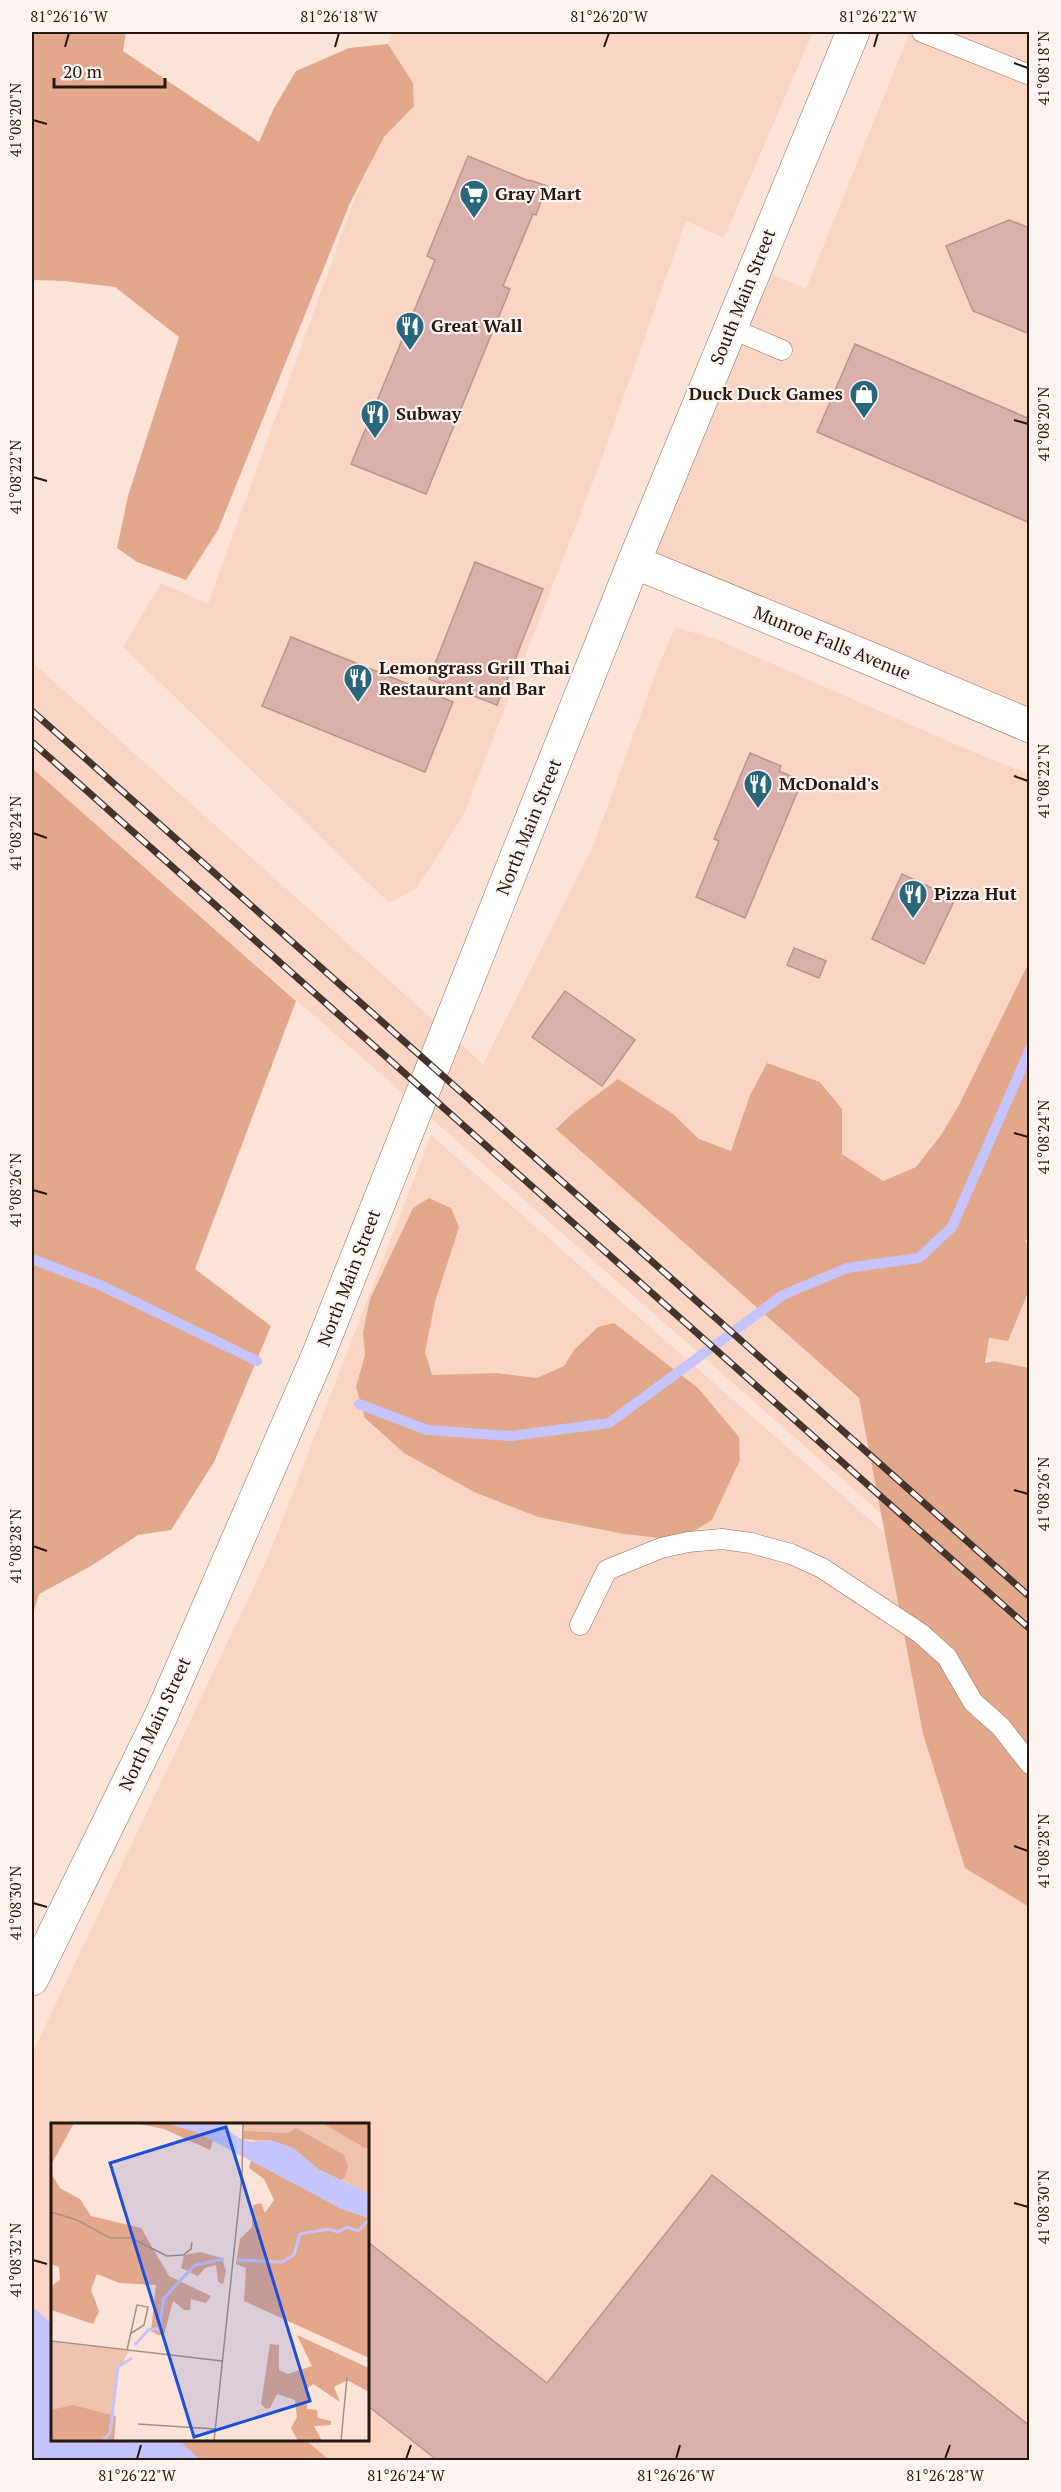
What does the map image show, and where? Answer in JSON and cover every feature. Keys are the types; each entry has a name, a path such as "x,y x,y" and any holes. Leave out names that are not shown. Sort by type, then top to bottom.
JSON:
{"main road":[{"name":"South Main Street","path":"634,562 853,32"},
{"name":"Munroe Falls Avenue","path":"634,562 1029,726"},
{"name":"North Main Street","path":"32,1979 161,1716 317,1358 634,562"}],"lane":[{"path":"922,32 1029,75"},
{"path":"730,328 782,350"},
{"path":"580,1624 607,1570 661,1548 688,1542 722,1539 751,1543 791,1554 822,1568 920,1633 947,1657 973,1702 1001,1727 1029,1764"}],"shaded area":[{"path":"32,32 126,32 123,51 259,142 274,108 296,71 349,48 388,44 413,83 414,106 384,137 350,203 218,530 186,580 137,562 117,548 128,496 179,337 115,287 32,280"},
{"path":"392,32 813,32 724,238 686,221 599,466 463,816 416,889 389,903 123,647 161,583 208,604 356,195 384,137 414,106 412,83 388,44"},
{"path":"910,32 1029,32 1029,732 634,562 755,267 806,289"},
{"path":"675,627 718,640 973,752 1029,774 1029,962 959,1105 941,1135 916,1167 883,1182 842,1154 842,1109 821,1082 767,1063 750,1095 731,1151 699,1139 673,1114 557,1129 1029,1551 1029,1643 32,768 32,662 483,1064 594,844 656,672"},
{"path":"32,768 296,1001 195,1269 271,1326 214,1462 171,1530 138,1535 91,1566 39,1594 32,1617"},
{"path":"1029,962 1030,1234 1025,1242 1029,1244 1029,1290 1008,1341 989,1338 985,1363 994,1361 1029,1368 1029,1907 965,1868 923,1734 859,1398 556,1129 618,1079 673,1114 699,1139 731,1151 750,1095 767,1063 820,1082 842,1109 842,1154 883,1181 916,1167 941,1135 959,1105"},
{"path":"431,1135 884,1532 923,1734 965,1868 1029,1907 1029,2460 329,2460 307,2441 369,2441 369,2123 51,2123 51,2323 32,2306 32,2054 268,1557"},
{"path":"1029,1178 1029,1380 952,1339"},
{"path":"429,1198 451,1208 459,1227 435,1302 425,1352 432,1375 497,1373 537,1378 564,1366 574,1350 598,1327 614,1323 698,1388 739,1437 740,1460 712,1520 679,1540 624,1534 538,1517 474,1492 404,1453 365,1418 356,1387 365,1355 363,1332 370,1299 413,1208"},
{"path":"123,2441 307,2441 329,2460 109,2460"}],"water":[{"path":"32,2306 51,2323 51,2441 180,2441 200,2460 32,2460"}],"building":[{"path":"468,156 547,186 503,286 510,289 426,494 351,464 435,260 427,256"},
{"path":"1009,220 1030,228 1030,334 973,311 946,246"},
{"path":"855,344 1030,419 1030,523 817,432"},
{"path":"475,562 543,589 497,705 429,679"},
{"name":"Lemongrass Grill Thai Restaurant and Bar","path":"291,637 453,702 425,772 262,706"},
{"name":"McDonald's","path":"750,753 781,766 779,771 802,781 745,918 696,897 719,841 714,839"},
{"name":"Pizza Hut","path":"902,874 955,899 924,964 872,939"},
{"path":"794,948 826,961 819,978 787,965"},
{"path":"565,991 635,1040 602,1086 532,1037"},
{"path":"712,2175 1030,2426 1030,2460 437,2460 369,2407 369,2243 547,2383"}],"waterway":[{"path":"359,1404 427,1430 511,1436 609,1423 783,1295 847,1268 919,1258 952,1227 1030,1049"},
{"path":"32,1259 100,1285 257,1361"}],"railway":[{"path":"32,711 1030,1597"},
{"path":"32,742 1030,1629"}],"place":[{"name":"Gray Mart","path":"474,220"},
{"name":"Great Wall","path":"410,352"},
{"name":"Duck Duck Games","path":"864,420"},
{"name":"Subway","path":"375,440"},
{"name":"Lemongrass Grill Thai Restaurant and Bar","path":"358,704"},
{"name":"McDonald's","path":"758,810"},
{"name":"Pizza Hut","path":"913,920"}]}
